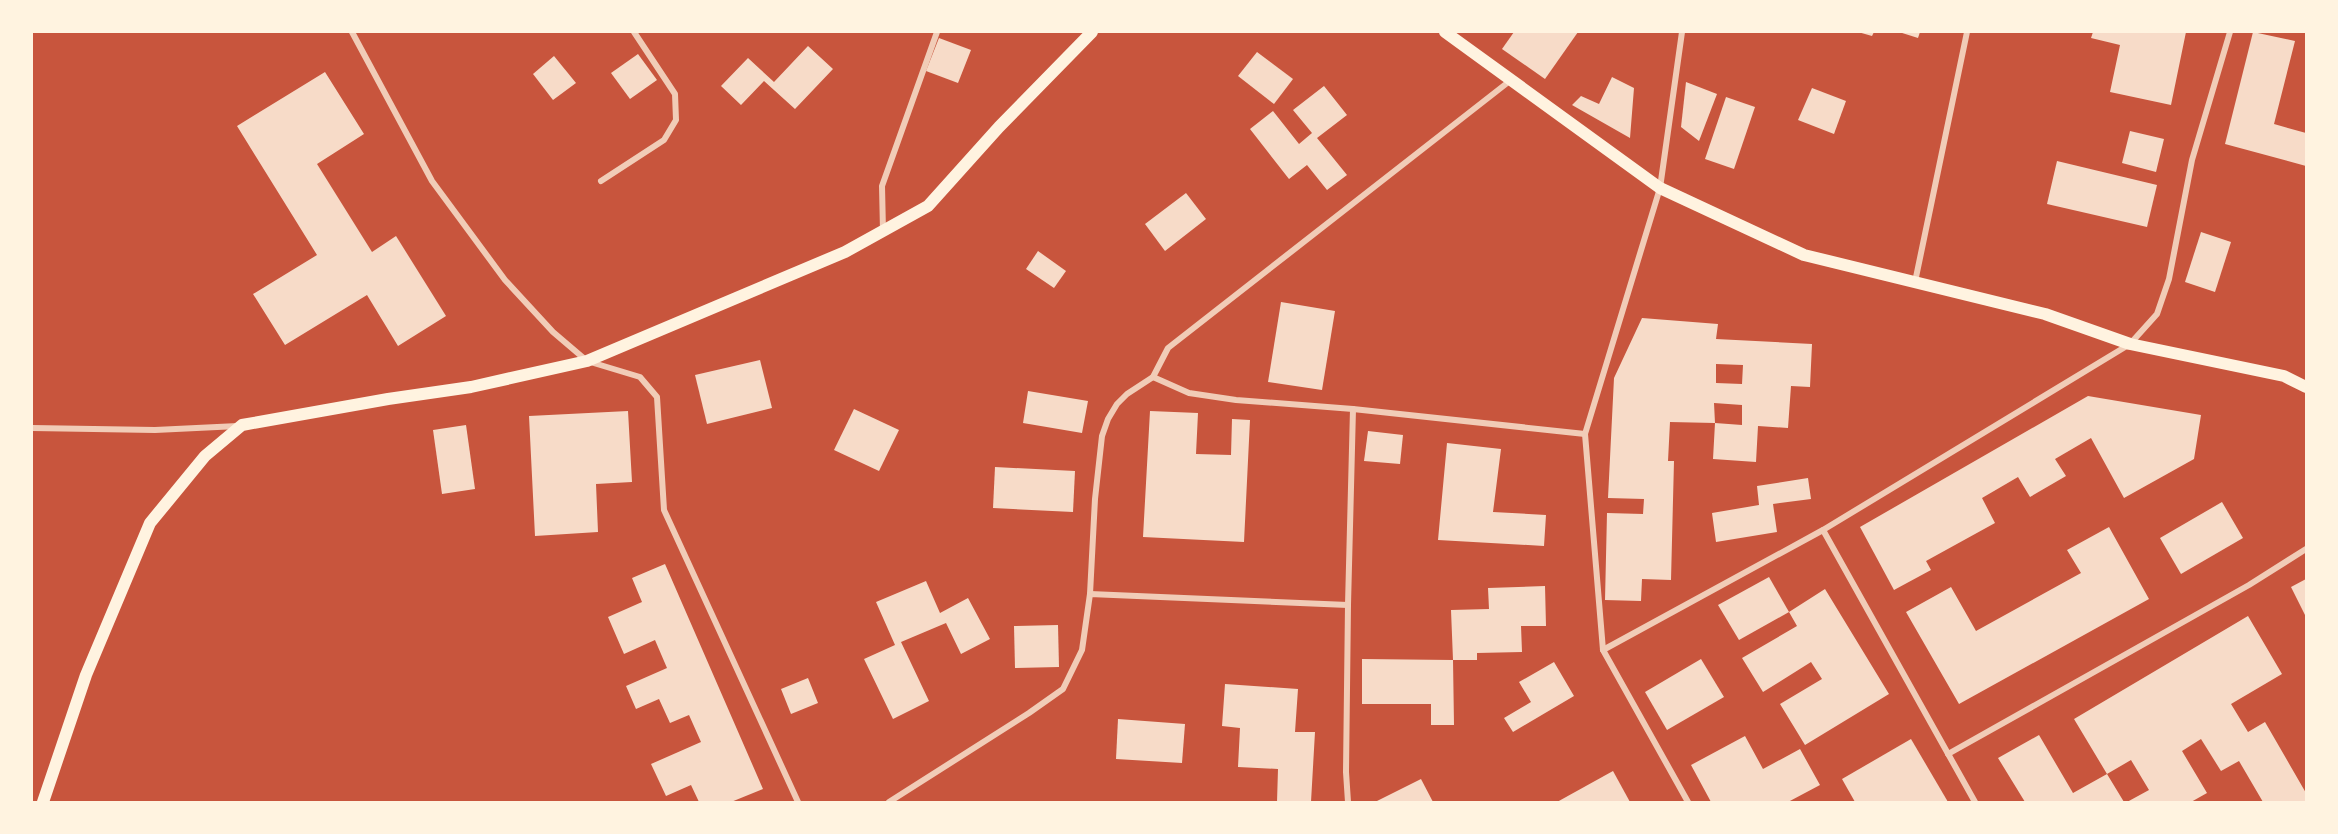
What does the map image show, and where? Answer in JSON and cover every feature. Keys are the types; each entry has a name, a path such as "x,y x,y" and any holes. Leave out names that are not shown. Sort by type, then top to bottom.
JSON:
{"main road":[{"path":"43,802 86,675 150,523 205,456 242,425 471,387 587,362 845,252 928,206 999,127 1092,32"},
{"path":"1445,32 1660,188 1804,255 2045,314 2130,344 2284,376 2307,387"}],"street":[{"path":"352,32 432,181 505,280 553,332 587,362 639,377 657,397 664,510 798,802"},
{"path":"601,181 664,140 676,120 675,94 634,32"},
{"path":"883,231 882,186 937,32"},
{"path":"1682,32 1660,188 1585,434 1603,650 1688,802"},
{"path":"1915,283 1967,32"},
{"path":"1603,650 1824,530 2130,344 2157,314 2169,279 2192,160 2230,32"},
{"path":"889,802 1029,713 1062,689 1082,650 1090,594 1095,499 1102,436 1117,404 1127,394 1153,377 1168,348 1511,80"},
{"path":"1153,377 1189,393 1236,400 1353,409 1585,434"},
{"path":"1348,802 1346,772 1348,604 1353,409"},
{"path":"32,428 155,430 242,425"},
{"path":"1824,530 1975,802"},
{"path":"1948,754 2249,585 2307,549"},
{"path":"1090,594 1348,604"}],"building":[{"path":"1514,32 1578,32 1545,79 1502,49"},
{"path":"1858,32 1874,32 1872,36"},
{"path":"1899,32 1920,32 1918,38"},
{"path":"2093,32 2186,32 2171,105 2110,92 2120,45 2091,38"},
{"path":"2253,32 2295,41 2274,124 2306,133 2306,166 2225,144"},
{"path":"939,38 971,50 958,83 926,71"},
{"path":"808,46 833,69 795,109 764,81 741,105 721,86 748,58 774,82"},
{"path":"1257,52 1293,79 1274,104 1238,76"},
{"path":"638,54 657,80 630,99 611,73"},
{"path":"554,56 576,83 553,100 533,74"},
{"path":"325,72 364,134 317,164 372,252 396,236 446,316 398,346 367,295 285,345 253,294 317,255 237,126"},
{"path":"1612,77 1634,88 1630,138 1572,105 1581,96 1599,104"},
{"path":"1686,82 1717,94 1699,141 1681,127"},
{"path":"1324,86 1347,115 1317,138 1347,175 1327,190 1307,165 1289,179 1250,129 1273,111 1299,144 1312,133 1293,110"},
{"path":"1812,88 1846,101 1834,134 1798,120"},
{"path":"1726,97 1755,107 1734,169 1705,159"},
{"path":"2130,131 2164,139 2156,172 2122,163"},
{"path":"2057,161 2157,185 2147,227 2047,204"},
{"path":"1186,193 1206,219 1165,251 1145,224"},
{"path":"2201,232 2231,242 2215,292 2185,282"},
{"path":"1038,251 1066,271 1054,288 1026,269"},
{"path":"1281,302 1335,311 1322,390 1268,382"},
{"path":"1642,318 1718,324 1716,339 1812,344 1810,387 1791,386 1788,428 1758,426 1756,462 1713,459 1715,423 1670,422 1668,461 1674,461 1671,580 1642,579 1641,601 1605,600 1607,513 1643,514 1644,499 1608,498 1614,378","holes":["1716,364 1743,365 1742,384 1716,383","1714,403 1742,405 1742,425 1715,423"]},
{"path":"760,360 772,408 707,424 695,375"},
{"path":"1028,391 1088,401 1082,433 1023,423"},
{"path":"2088,396 2201,415 2194,459 2124,498 2091,438 2055,459 2066,476 2030,497 2018,477 1982,498 1995,523 1926,561 1931,570 1894,590 1860,527"},
{"path":"854,409 899,430 879,471 834,450"},
{"path":"628,411 632,482 596,484 598,532 535,536 529,416"},
{"path":"1150,411 1198,413 1196,454 1231,455 1232,419 1250,420 1244,542 1143,537"},
{"path":"466,425 475,489 442,494 433,430"},
{"path":"1368,431 1403,435 1400,464 1364,461"},
{"path":"1447,443 1501,449 1493,512 1546,515 1544,546 1438,540"},
{"path":"995,467 1075,471 1073,512 993,508"},
{"path":"1808,478 1811,499 1773,504 1777,532 1716,542 1712,513 1759,505 1757,486"},
{"path":"2222,502 2243,538 2181,574 2160,538"},
{"path":"2109,527 2149,599 1959,704 1906,612 1951,587 1976,631 2081,573 2067,550"},
{"path":"665,564 763,789 731,802 699,802 691,785 666,796 651,764 701,742 689,715 670,723 659,699 636,709 626,686 667,668 655,640 624,654 608,617 642,602 632,578"},
{"path":"1769,577 1789,612 1739,640 1718,605"},
{"path":"2306,579 2306,617 2291,587"},
{"path":"926,581 940,613 968,598 990,639 961,654 946,623 901,642 929,701 893,719 864,659 895,645 876,602"},
{"path":"1545,586 1546,626 1521,626 1522,652 1477,653 1477,660 1453,660 1451,610 1489,609 1488,588"},
{"path":"1825,589 1889,694 1805,745 1780,704 1822,679 1811,662 1763,692 1742,658 1797,626 1789,612"},
{"path":"2248,616 2282,674 2231,704 2248,732 2265,722 2306,793 2306,802 2263,802 2239,761 2221,771 2201,739 2182,751 2207,793 2191,802 2127,802 2149,790 2131,760 2107,774 2074,719"},
{"path":"1058,625 1059,667 1015,668 1014,626"},
{"path":"1362,659 1453,660 1454,725 1431,725 1431,704 1362,704"},
{"path":"1701,659 1724,697 1667,730 1645,692"},
{"path":"1554,662 1574,696 1513,732 1504,718 1531,702 1519,682"},
{"path":"808,678 818,703 791,714 781,689"},
{"path":"1225,684 1298,689 1295,732 1315,732 1311,802 1277,802 1278,769 1238,767 1240,728 1222,726"},
{"path":"1118,719 1185,724 1182,763 1116,759"},
{"path":"2039,735 2073,793 2107,774 2124,802 2025,802 1998,758"},
{"path":"1745,736 1763,769 1800,749 1820,785 1788,802 1711,802 1691,765"},
{"path":"1911,739 1948,802 1855,802 1842,779"},
{"path":"1613,771 1630,802 1557,802"},
{"path":"1421,779 1433,802 1377,801"}]}
